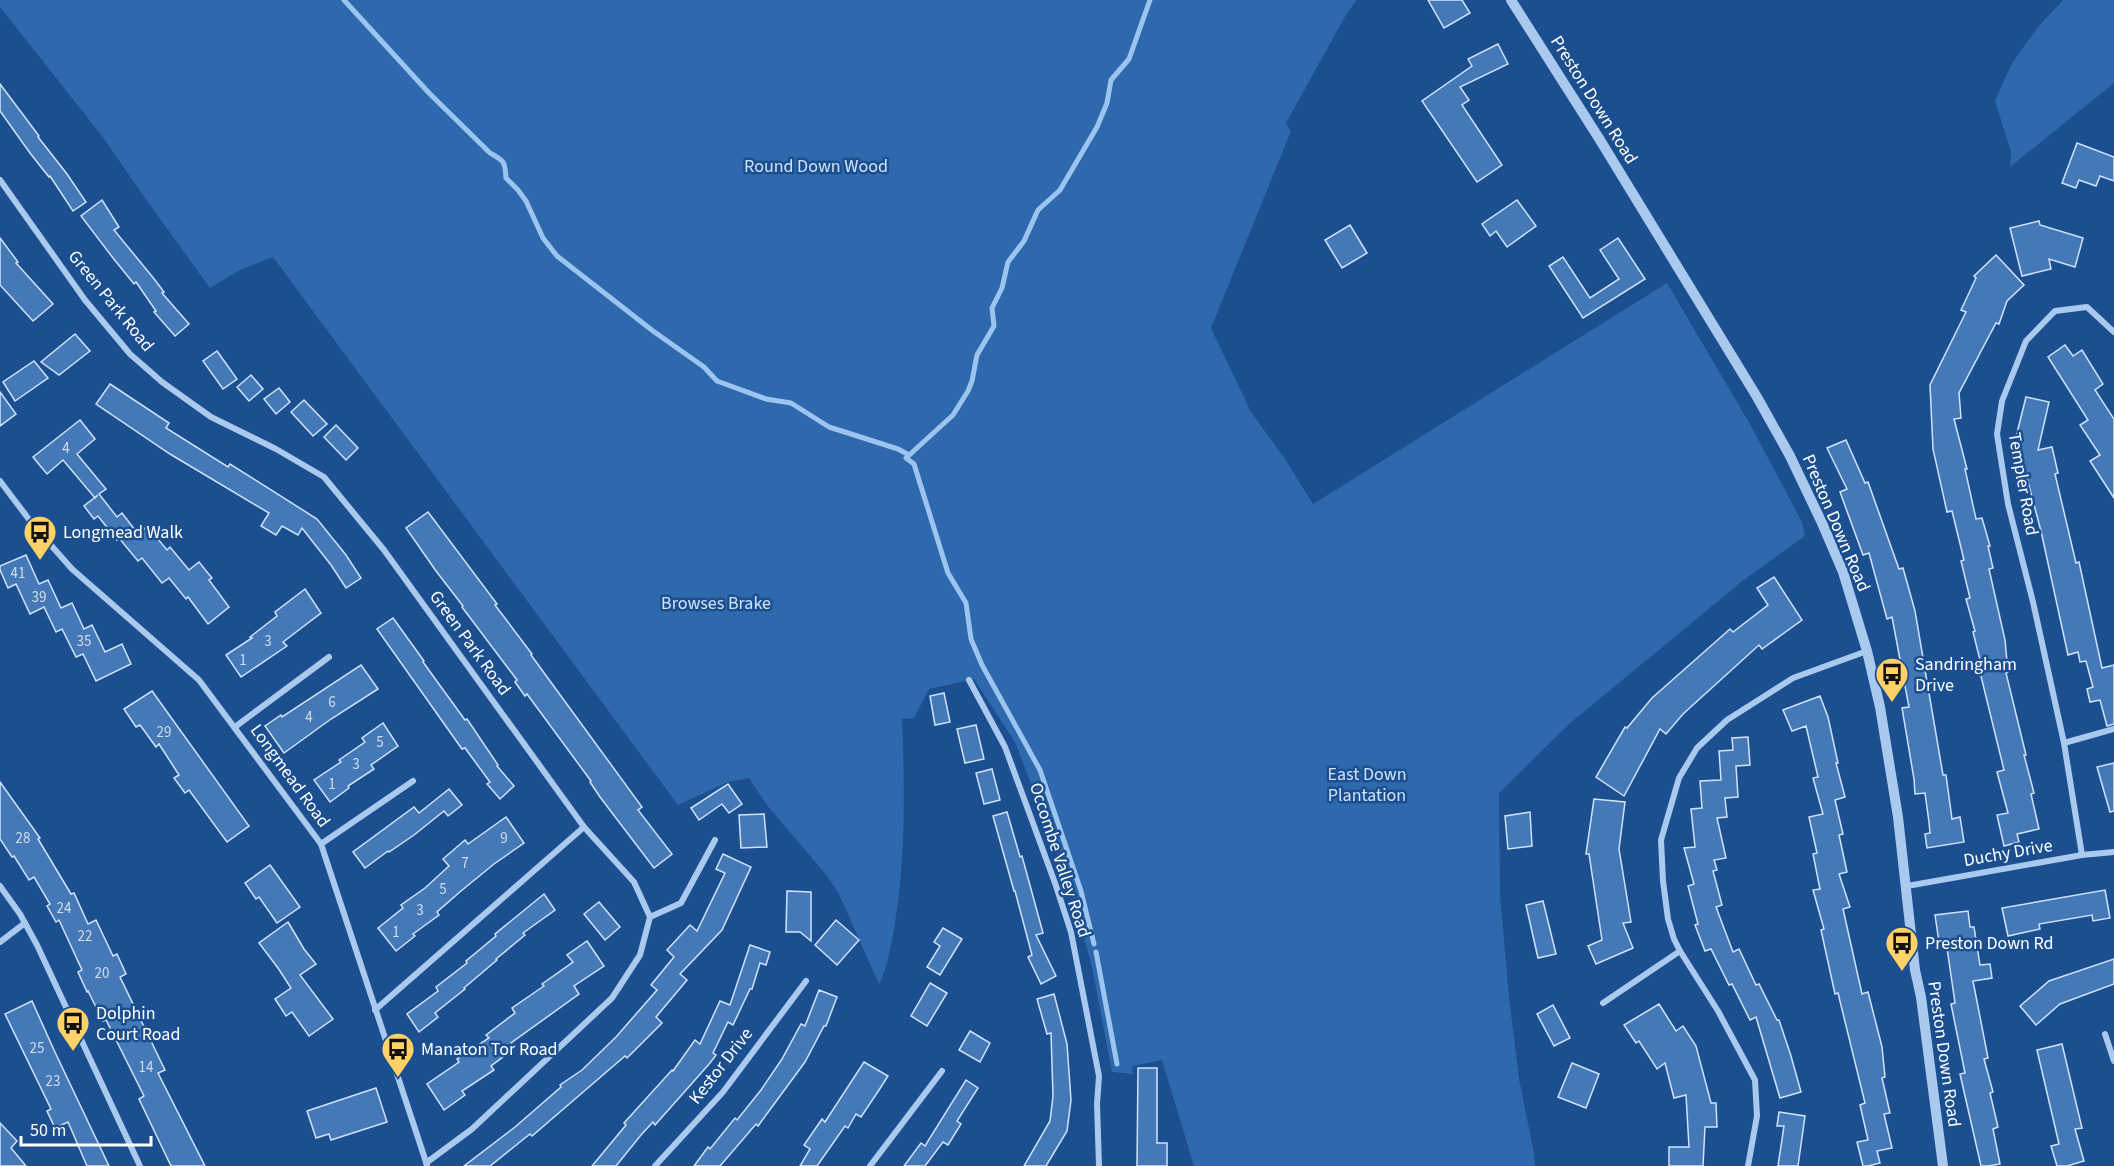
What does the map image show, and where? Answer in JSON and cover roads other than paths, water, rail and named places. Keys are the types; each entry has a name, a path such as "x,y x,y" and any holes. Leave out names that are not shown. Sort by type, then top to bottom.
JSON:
{"street":[{"name":"Preston Down Road","path":"1511,0 1683,274 1774,426 1822,522 1843,572 1867,651 1880,707 1898,817 1915,970 1921,997 1943,1166"},
{"name":"Green Park Road","path":"0,180 85,300 130,354 162,382 210,417 276,449 324,477 384,550 584,826 634,882 650,917"},
{"name":"Templer Road","path":"2082,855 2064,743 2033,602 2008,504 1997,434 2002,401 2026,341 2055,311 2087,307 2114,332"},
{"name":"Longmead Road","path":"0,482 34,526 72,569 199,680 321,844 426,1165"},
{"path":"1748,1166 1757,1116 1755,1080 1718,1011 1680,951 1668,919 1661,840 1679,778 1697,748 1727,720 1793,678 1867,651"},
{"path":"235,727 329,657"},
{"name":"Occombe Valley Road","path":"969,680 1005,747 1071,932 1099,1076 1097,1104 1099,1166"},
{"path":"2064,743 2114,729"},
{"path":"321,844 413,781"},
{"path":"375,1010 584,826"},
{"path":"426,1165 472,1129 612,998 640,955 650,917 681,903 715,840"},
{"name":"Duchy Drive","path":"1907,886 2082,855 2114,852"},
{"path":"0,886 25,923 140,1166"},
{"path":"0,942 25,923"},
{"path":"1603,1004 1680,951"},
{"name":"Kestor Drive","path":"655,1166 723,1092 806,981"},
{"path":"2105,1034 2114,1061"},
{"path":"870,1166 942,1071"}],"waterway":[{"path":"344,0 429,93 490,153 503,162 506,178 526,201 543,238 557,256 653,331 704,367 717,381 766,399 791,403 829,427 898,449 909,455"},
{"path":"1094,944 1081,891 1040,770 982,665 971,639 966,603 948,573 914,464 906,458 953,415 968,391 977,355 994,326 992,308 1002,288 1008,262 1024,241 1038,210 1060,190 1097,127 1107,103 1111,80 1129,59 1150,0"},
{"path":"1096,952 1117,1064"}],"place":[{"name":"Longmead Walk","path":"40,561"},
{"name":"Sandringham Drive","path":"1892,703"},
{"name":"Preston Down Rd","path":"1902,972"},
{"name":"Dolphin Court Road","path":"73,1052"},
{"name":"Manaton Tor Road","path":"398,1078"}],"park label":[{"name":"Round Down Wood","path":"816,166"},
{"name":"Browses Brake","path":"716,603"},
{"name":"East Down Plantation","path":"1367,784"}]}
